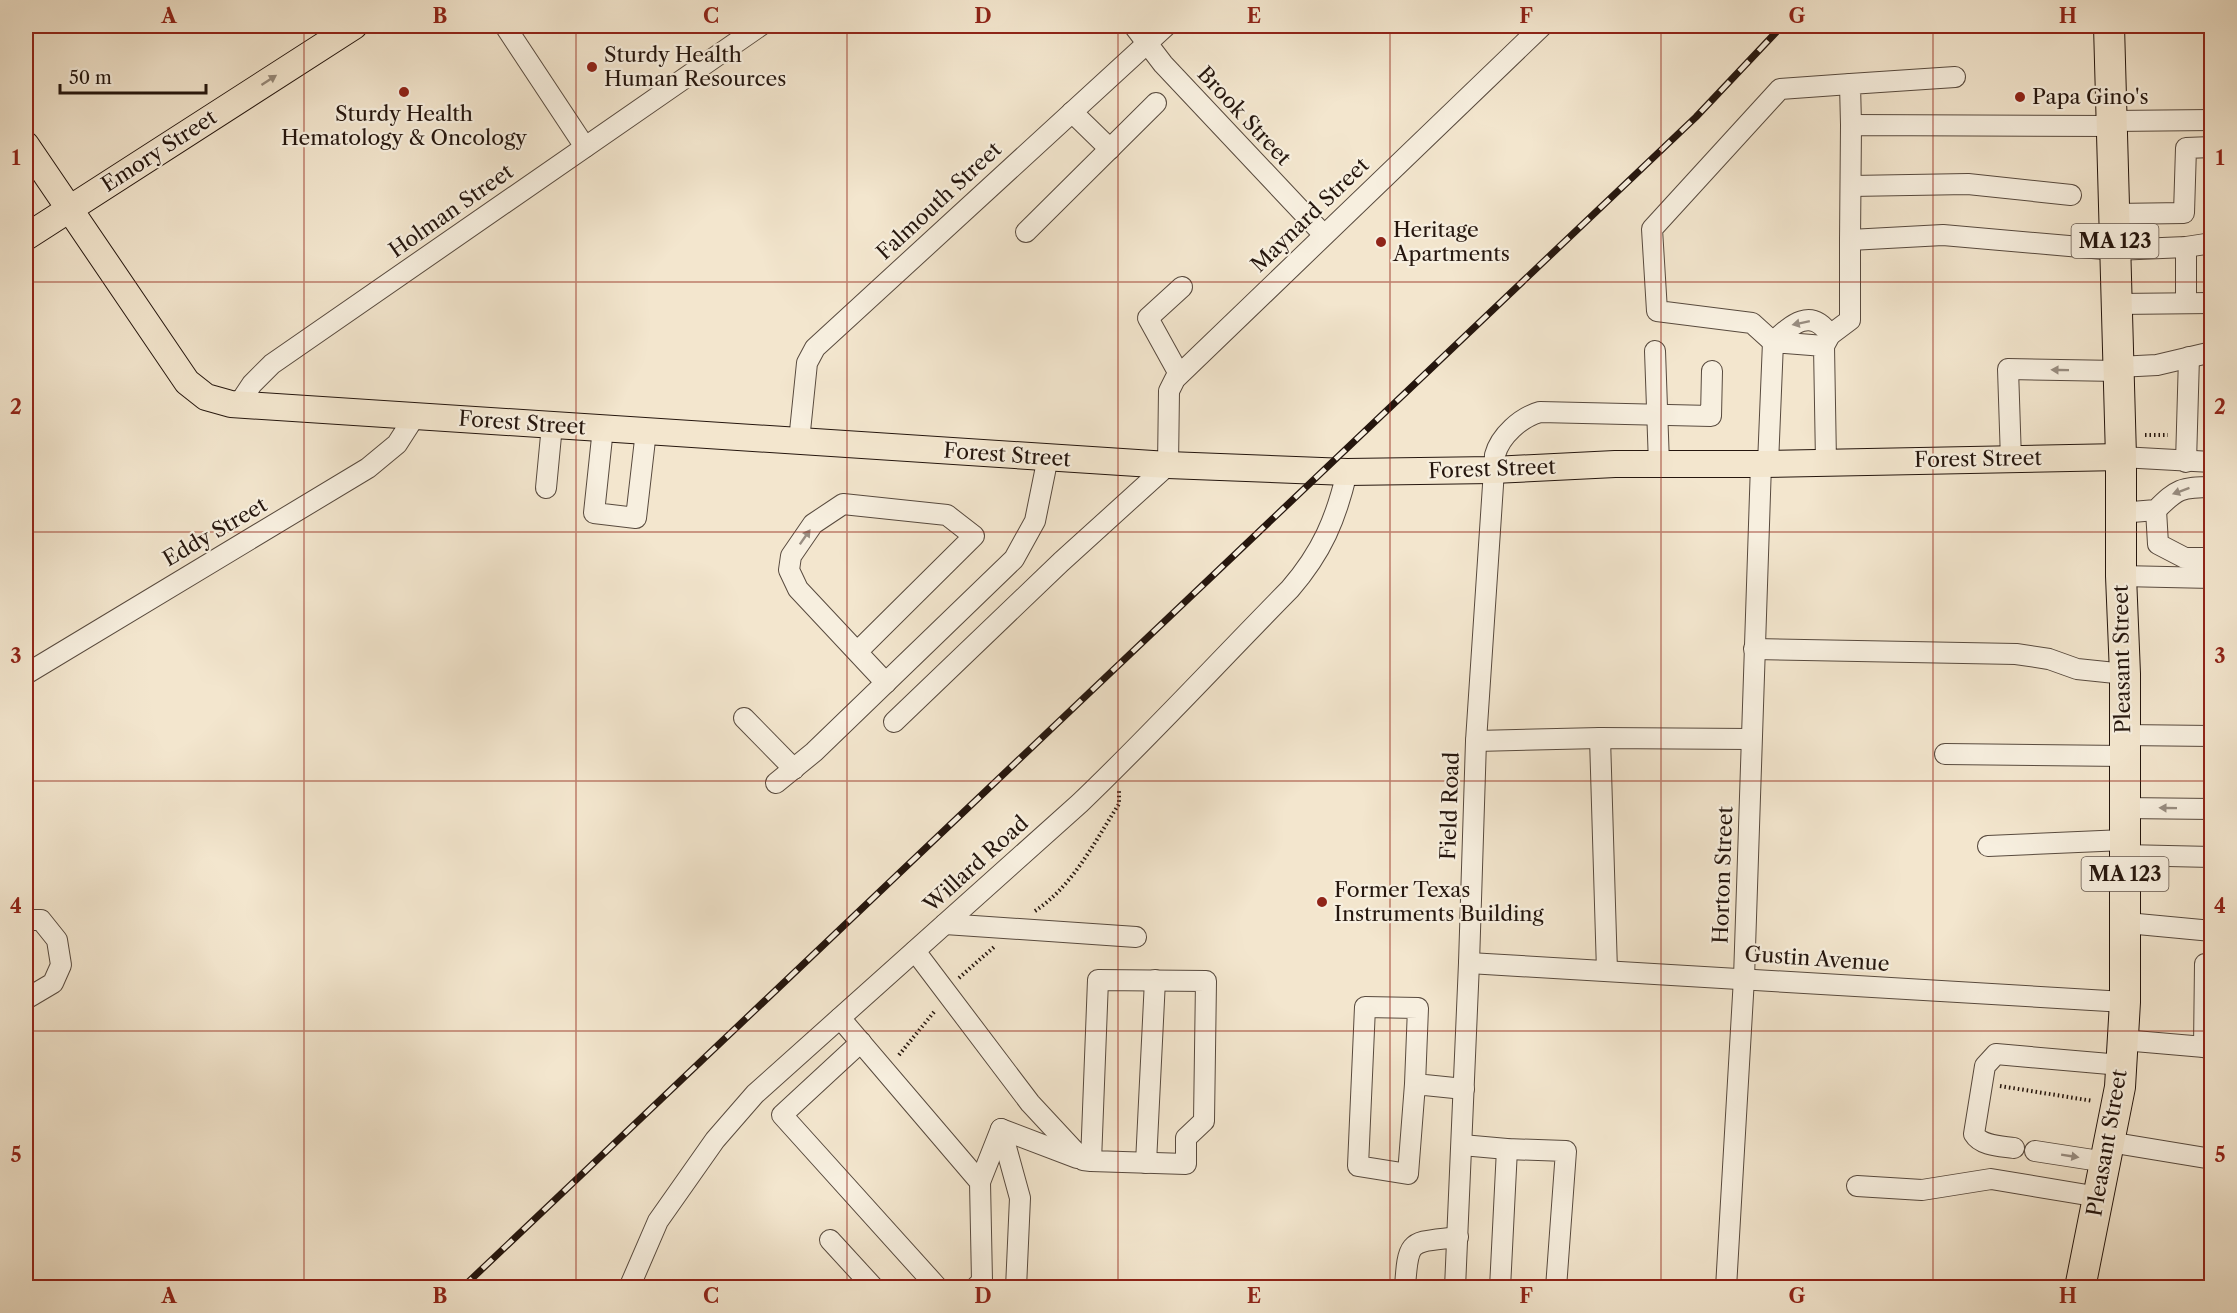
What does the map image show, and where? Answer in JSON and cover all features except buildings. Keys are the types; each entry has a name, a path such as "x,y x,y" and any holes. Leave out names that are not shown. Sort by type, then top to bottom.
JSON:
{"highway":[{"name":"Pleasant Street","path":"2080,1287 2120,1087 2126,1002 2125,674 2109,26"}],"main road":[{"name":"Emory Street","path":"26,237 354,26"},
{"name":"Forest Street","path":"26,145 187,382 206,397 238,405 1168,465 1347,472 1493,470 1615,464 1765,464 2121,457"}],"street":[{"path":"505,26 585,147"},
{"name":"Holman Street","path":"238,405 252,384 272,364 760,26"},
{"name":"Brook Street","path":"1134,26 1163,64 1324,235"},
{"name":"Falmouth Street","path":"800,441 807,363 815,348 1166,26"},
{"name":"Maynard Street","path":"1168,465 1169,391 1179,374 1542,26"},
{"path":"1826,462 1827,340 1819,323 1802,320 1794,323 1773,342 1752,323 1657,311 1652,230 1780,89 1955,77"},
{"path":"1827,340 1850,320 1850,84"},
{"path":"1026,232 1156,103"},
{"path":"1072,112 1110,149"},
{"path":"1851,125 2112,124 2211,120"},
{"path":"2114,214 2184,213 2186,148 2211,147"},
{"path":"1851,186 1968,184 2071,195"},
{"path":"1850,240 1943,235 2115,250 2186,247 2211,243"},
{"path":"2186,247 2186,303"},
{"path":"1179,374 1148,318 1182,287"},
{"path":"2117,304 2211,303"},
{"name":"Horton Street","path":"1726,1287 1743,978 1754,649 1773,342"},
{"path":"1655,351 1659,464"},
{"path":"2011,459 2008,369 2118,369 2157,365 2211,352"},
{"path":"2186,462 2189,357"},
{"name":"Field Road","path":"1455,1287 1476,741 1494,455 1501,440 1528,415 1539,412 1711,416 1712,372"},
{"name":"Eddy Street","path":"26,674 368,468 397,444 415,417"},
{"path":"546,488 552,425"},
{"path":"603,428 594,513 636,518 646,431"},
{"path":"776,783 814,752 1014,560 1035,521 1048,457"},
{"path":"2121,457 2211,462"},
{"path":"894,722 1069,554 1168,465"},
{"name":"Willard Road","path":"629,1287 658,1221 715,1140 755,1094 1125,761 1290,589 1316,555 1327,536 1347,472"},
{"path":"2120,513 2157,510 2175,492 2194,487 2211,487"},
{"path":"857,652 974,536 947,515 843,504 813,524 791,556 789,570 798,589 886,683"},
{"path":"2157,510 2158,544 2185,558 2211,558"},
{"path":"2121,576 2211,578"},
{"path":"1754,649 2016,654 2049,659 2077,669 2125,674"},
{"path":"744,718 794,769"},
{"path":"1946,754 2124,745 2211,736"},
{"path":"1600,738 1607,971"},
{"path":"1476,741 1600,738 1751,739"},
{"path":"2124,808 2211,809"},
{"path":"1988,846 2124,847 2211,857"},
{"path":"26,920 41,920 57,940 61,965 53,983 26,999"},
{"path":"2127,923 2211,931"},
{"path":"945,924 1136,937"},
{"path":"915,951 1029,1103 1087,1160"},
{"name":"Gustin Avenue","path":"1469,963 2126,1002"},
{"path":"2014,1148 1984,1143 1974,1134 1985,1066 1996,1054 2122,1053 2208,1048 2205,964"},
{"path":"1002,1129 1087,1160 1186,1164 1186,1138 1204,1121 1206,981 1098,980 1087,1160"},
{"path":"1146,1163 1155,980"},
{"path":"1365,1007 1418,1008 1415,1084 1408,1174 1358,1166 1365,1007"},
{"path":"840,1018 980,1182"},
{"path":"861,1042 782,1115 938,1287"},
{"path":"1415,1084 1464,1089"},
{"path":"975,1287 982,1281 980,1182 1002,1129"},
{"path":"1002,1129 1020,1198 1016,1287"},
{"path":"1462,1145 1566,1151 1556,1287"},
{"path":"1500,1287 1507,1149"},
{"path":"2035,1151 2108,1152 2211,1159"},
{"path":"1857,1186 1922,1190 1991,1179 2099,1197"},
{"path":"1405,1287 1407,1256 1411,1248 1419,1242 1458,1237"},
{"path":"830,1240 874,1287"}],"path":[{"path":"2145,435 2174,435"},
{"path":"1027,916 1051,901 1069,880 1119,804 1119,788"},
{"path":"959,978 999,942"},
{"path":"899,1055 934,1012"},
{"path":"1994,1085 2097,1102"}],"railway":[{"path":"462,1288 1696,117 1782,26"}],"place":[{"name":"Sturdy Health Human Resources","path":"592,67"},
{"name":"Sturdy Health Hematology & Oncology","path":"404,92"},
{"name":"Papa Gino's","path":"2020,97"},
{"name":"Heritage Apartments","path":"1381,242"},
{"name":"Former Texas Instruments Building","path":"1322,902"}]}
